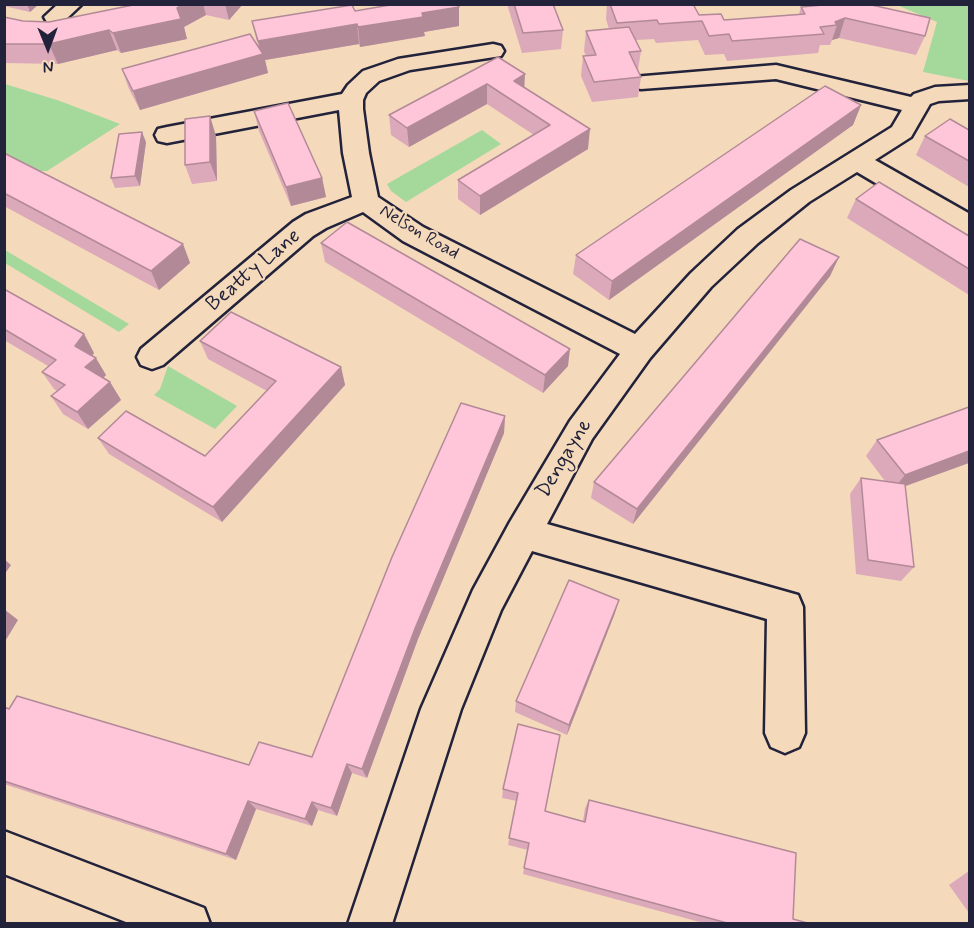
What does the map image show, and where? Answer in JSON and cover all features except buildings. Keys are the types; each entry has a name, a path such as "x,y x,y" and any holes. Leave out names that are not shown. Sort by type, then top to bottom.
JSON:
{"street":[{"path":"167,135 351,100 362,83 371,76 388,69 406,64 493,51"},
{"path":"641,82 776,72 916,106 922,99 935,94 969,92"},
{"name":"Nelson Road","path":"351,100 356,153 366,201 413,234 639,350"},
{"name":"Dengayne","path":"370,924 441,709 486,602 522,533 581,430 639,350 701,280 748,236 800,196 902,132 916,106"},
{"path":"858,160 969,226"},
{"name":"Beatty Lane","path":"152,357 303,229 322,218 366,201"},
{"path":"522,533 785,607 784,733"},
{"path":"4,852 188,924"}],"green space":[{"path":"897,5 969,5 969,81 923,72 937,22"},
{"path":"5,84 60,101 120,124 47,171 5,171"},
{"path":"482,130 501,144 406,202 391,191 387,184"},
{"path":"4,250 129,324 119,332 5,263"},
{"path":"168,366 237,406 215,429 154,395 160,389"}]}
